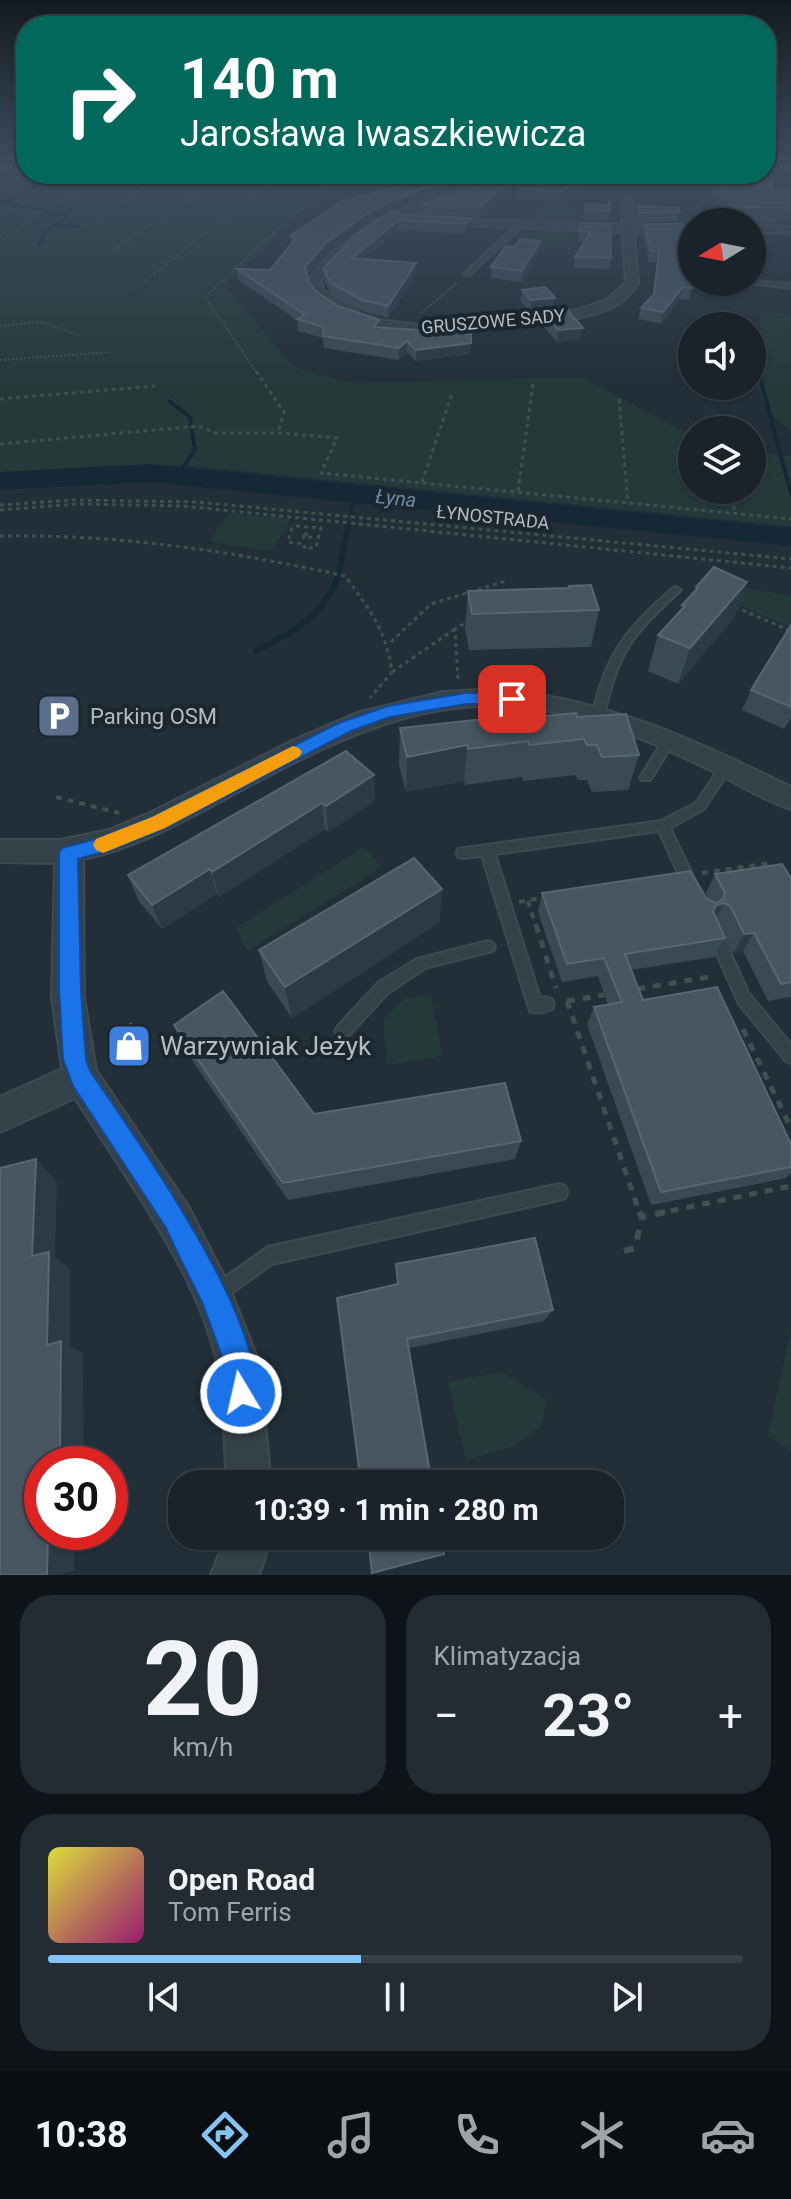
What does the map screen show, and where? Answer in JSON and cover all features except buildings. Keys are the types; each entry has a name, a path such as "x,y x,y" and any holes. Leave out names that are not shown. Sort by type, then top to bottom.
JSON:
{"street":[{"name":"GRUSZOWE SADY","path":"349,240 314,280 315,289 323,298 359,319 404,328 443,328 576,314 609,303 627,292 632,284 630,240"},
{"path":"0,851 69,853 103,845 159,822 345,727 388,712 466,699 567,704 599,712 670,739 791,799"},
{"path":"69,853 74,1059 81,1078 175,1219 213,1296 238,1362 248,1470"},
{"path":"0,1115 81,1078"},
{"path":"235,1575 244,1550"}],"lane":[{"path":"467,274 503,240"},
{"path":"766,284 791,286"},
{"path":"599,712 614,657 632,630 676,590"},
{"path":"646,777 670,739"},
{"path":"463,853 663,826 700,806 726,767"},
{"path":"663,826 699,901"},
{"path":"487,850 535,1006 547,1004"},
{"path":"713,931 744,999 791,1056"},
{"path":"343,1031 383,988 422,963 488,947"},
{"path":"213,1296 268,1256 559,1192"}],"path":[{"path":"112,251 127,240"},
{"path":"135,289 196,240"},
{"path":"266,240 205,297 284,412 278,433"},
{"path":"404,328 467,274"},
{"path":"0,326 41,322 80,336"},
{"path":"0,360 112,352"},
{"path":"518,491 533,384"},
{"path":"0,399 156,386"},
{"path":"422,482 453,391"},
{"path":"619,399 628,503"},
{"path":"0,444 198,426 216,433 278,433 337,438 321,473 791,519"},
{"name":"ŁYNOSTRADA","path":"0,508 73,500 197,502 791,559"},
{"path":"0,508 77,504 183,506 791,568"},
{"path":"733,504 735,513"},
{"path":"307,538 317,544 319,537 321,528 294,527 287,541 307,538 319,537"},
{"path":"307,538 309,527"},
{"path":"0,536 42,535 216,551 345,576 382,623 390,643 392,672"},
{"path":"390,643 431,604 506,581"},
{"path":"726,604 791,631"},
{"path":"367,701 392,672 479,615"},
{"path":"455,629 458,683"},
{"path":"56,797 119,813"},
{"path":"692,874 770,863"},
{"path":"516,902 554,896"},
{"path":"528,900 561,1002 604,995"},
{"path":"714,966 724,989"},
{"path":"625,992 717,975"},
{"path":"567,1001 637,1210 642,1217 635,1248 624,1251"},
{"path":"737,1017 791,1128"},
{"path":"642,1217 791,1186"}],"green space":[{"path":"0,240 273,240 224,286 295,367 351,383 581,377 678,429 678,504 766,504 766,453 791,456 791,526 181,465 0,478"},
{"path":"518,240 570,240 564,251 512,246"},
{"path":"760,311 791,314 791,431 780,423 763,400 766,400 766,312"},
{"path":"227,513 291,519 271,551 210,542"},
{"path":"746,588 791,596 791,627 736,604"},
{"path":"364,847 382,867 247,951 236,928"},
{"path":"431,994 442,1056 387,1065 383,1019 406,998"},
{"path":"791,1329 791,1451 768,1436"},
{"path":"501,1372 546,1399 541,1427 513,1446 466,1460 448,1382"}],"waterway":[{"path":"39,246 41,240"},
{"path":"766,400 791,494"},
{"path":"169,401 190,417 191,424"},
{"path":"177,476 195,450 192,431"},
{"name":"Łyna","path":"0,481 150,473 791,537"},
{"path":"351,512 355,493"},
{"path":"339,572 348,526"},
{"path":"256,651 294,630 315,613 332,591 338,577"}],"slow traffic":[{"path":"103,845 159,822 293,752"}],"place":[{"name":"Parking OSM","path":"59,716"},
{"name":"Warzywniak Jeżyk","path":"129,1046"}],"route":[{"path":"241,1393 238,1362 213,1296 188,1245 175,1219 81,1078 74,1059 69,853 103,845 159,822 345,727 388,712 466,699 512,699"}]}
